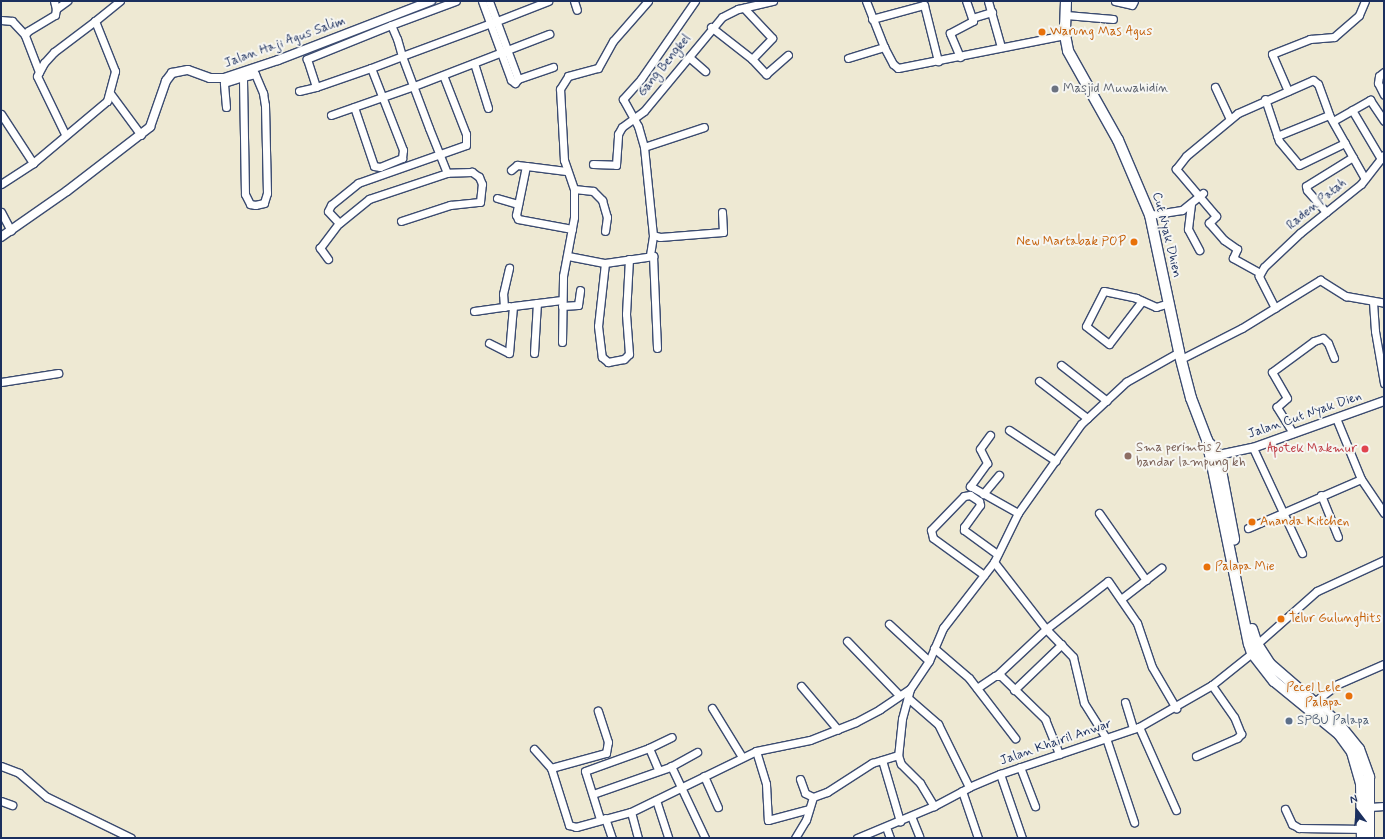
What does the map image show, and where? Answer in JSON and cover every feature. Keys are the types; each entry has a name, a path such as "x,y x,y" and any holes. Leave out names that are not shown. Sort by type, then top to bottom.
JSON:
{"main road":[{"name":"Cut Nyak Dhien","path":"1066,1 1065,35 1073,63 1118,140 1150,215 1180,356 1191,398 1206,440 1214,456 1246,618 1254,649"},
{"path":"1254,649 1272,673 1327,718"},
{"path":"1272,673 1314,702 1348,746 1364,774 1370,807 1366,834"},
{"path":"1364,774 1366,834"}],"street":[{"path":"54,1 56,9"},
{"path":"25,36 28,31 51,20 56,9 67,1"},
{"path":"38,72 54,52 120,1"},
{"name":"Jalan Haji Agus Salim","path":"1,237 67,191 150,127 154,119 163,87 172,73 188,70 216,79 254,72 431,1"},
{"path":"316,87 307,59 391,25 456,1"},
{"path":"482,1 494,22"},
{"path":"489,1 511,80 514,83 518,79 553,67"},
{"path":"299,90 316,87 371,68 548,1"},
{"path":"574,1 577,10"},
{"path":"562,342 563,276 572,229 574,189 566,171 560,90 568,76 598,68 613,41 648,1"},
{"path":"650,255 652,235 644,147 634,119 623,99 641,79 695,1"},
{"name":"Gang Bengkel","path":"593,164 616,165 618,134 622,127 634,119 690,58 712,27 728,14 770,1"},
{"path":"866,1 884,47 896,67 960,57 1001,46 1065,35"},
{"path":"966,1 972,18"},
{"path":"988,1 1001,46"},
{"path":"1115,1 1132,5 1134,1"},
{"path":"1288,91 1272,54 1310,39 1334,37 1359,15 1365,1"},
{"path":"872,19 924,5 938,61"},
{"path":"744,8 772,38 752,59"},
{"path":"960,57 951,32 971,22 972,18 992,12"},
{"path":"1066,15 1113,19"},
{"path":"1,20 12,21 25,36 38,72 38,80 65,134"},
{"path":"1,184 33,163 65,134 102,107 110,93 115,71 95,21"},
{"path":"391,25 447,173"},
{"path":"712,27 752,59 766,74 788,55"},
{"path":"331,115 383,98 549,34"},
{"path":"848,58 884,47"},
{"path":"690,58 705,71"},
{"path":"474,63 488,108"},
{"path":"354,107 372,164 380,167 399,160 404,154 371,68"},
{"path":"226,108 224,83 254,72 265,105 267,193 264,203 255,205 250,204 245,194 243,77"},
{"path":"1384,72 1379,76 1378,83 1384,95"},
{"path":"339,223 331,216 328,209 352,186 462,148 468,142 443,75"},
{"path":"1275,308 1260,280 1261,272 1233,258 1237,249 1224,240 1209,222 1216,216 1201,194 1176,169 1186,156 1230,119 1265,99 1315,80 1331,118 1365,179"},
{"path":"1215,87 1230,119"},
{"path":"110,93 141,135"},
{"path":"1265,99 1281,144 1299,165 1345,143"},
{"path":"1277,136 1352,110 1370,100 1384,122"},
{"path":"1352,110 1382,157"},
{"path":"1,114 33,163"},
{"path":"644,147 704,127"},
{"path":"1326,212 1306,186 1353,157"},
{"name":"Raden Patah","path":"1261,272 1326,212 1365,179 1382,157"},
{"path":"511,170 517,166 526,166 566,171"},
{"path":"526,166 516,215 518,218 572,229"},
{"path":"328,259 320,248 339,223 368,199 447,173 472,172 480,177 482,184 480,202 450,204 401,221"},
{"path":"574,189 593,191 602,200 607,217 605,231"},
{"path":"1150,215 1177,212 1191,204 1201,194"},
{"path":"497,198 518,204"},
{"path":"1191,204 1188,229 1199,250"},
{"path":"1,212 11,230"},
{"path":"652,235 660,237 723,232 722,212"},
{"path":"568,256 605,263 650,255"},
{"path":"650,255 655,260 657,348"},
{"path":"605,263 598,326 602,358 608,362 624,359 629,354 626,314 629,259"},
{"path":"504,307 503,294 509,268"},
{"path":"934,806 920,783 902,764 898,755 902,719 910,689 929,661 934,648 961,603 994,562 1018,513 1087,418 1138,374 1180,356 1275,308 1321,280 1346,296 1384,304"},
{"path":"474,311 537,303 562,303 578,305 580,290"},
{"path":"1142,301 1109,344 1086,326 1104,291 1142,301 1156,307 1169,303"},
{"path":"1373,302 1375,331 1384,383"},
{"path":"534,353 537,303"},
{"path":"489,343 507,353 511,352 513,306"},
{"path":"1293,433 1277,407 1287,398 1272,372 1314,341 1323,338 1328,343 1334,358"},
{"path":"1061,365 1107,401"},
{"path":"1,382 58,373"},
{"path":"1039,381 1087,418"},
{"name":"Jalan Cut Nyak Dien","path":"1214,456 1253,448 1384,401"},
{"path":"1336,418 1361,479 1381,502 1384,513"},
{"path":"1009,430 1056,461"},
{"path":"990,435 980,450 987,463 970,484 970,487 1018,513"},
{"path":"1253,448 1302,553"},
{"path":"983,494 999,475"},
{"path":"1248,528 1321,495 1361,479"},
{"path":"984,575 933,538 931,530 964,496 970,495 979,501 980,505 964,526 964,530 998,554"},
{"path":"1321,495 1338,537"},
{"path":"1100,513 1146,580"},
{"name":"Jalan Khairil Anwar","path":"857,838 934,806 968,787 1000,774 1136,728 1176,708 1212,684 1254,649 1317,591 1384,560"},
{"path":"994,562 1046,629 1062,644 1075,664 1087,709 1106,738 1134,822"},
{"path":"1121,599 1161,568"},
{"path":"977,688 997,675 1046,629 1105,582 1110,582 1138,623 1152,666 1176,708"},
{"path":"890,624 929,661"},
{"path":"847,640 899,695"},
{"path":"1014,690 1062,644"},
{"path":"934,648 977,688 1015,738"},
{"path":"1314,702 1338,684 1384,664"},
{"path":"997,675 1045,719 1059,754"},
{"path":"1196,756 1237,738 1241,734 1234,717 1212,684"},
{"path":"801,686 838,730"},
{"path":"534,749 551,768 569,825 576,827 603,818 631,812 681,789 704,776 756,751 802,742 838,730 880,709 910,689"},
{"path":"908,698 938,724 968,787"},
{"path":"1125,702 1176,810"},
{"path":"712,708 742,757"},
{"path":"551,768 606,753 608,742 598,711"},
{"path":"612,838 592,794 585,771 649,748 672,737"},
{"path":"649,748 658,770"},
{"path":"756,751 766,784 768,820 809,809"},
{"path":"592,794 671,766 697,752"},
{"path":"800,779 805,793 813,797 827,792 865,766 898,755"},
{"path":"882,760 900,821"},
{"path":"1,766 20,773 48,797 131,838"},
{"path":"671,766 705,838"},
{"path":"1020,767 1035,806"},
{"path":"1000,774 1022,838"},
{"path":"704,776 718,807"},
{"path":"962,791 978,838"},
{"path":"795,838 813,797"},
{"path":"656,800 668,838"},
{"path":"1,801 12,804"},
{"path":"1370,807 1384,806"},
{"path":"1285,809 1292,824 1298,828 1366,834"},
{"path":"631,812 638,838"},
{"path":"911,816 919,836"},
{"path":"886,826 890,838"}],"place":[{"name":"Warung Mas Agus","path":"1042,32"},
{"name":"Masjid Muwahidin","path":"1055,89"},
{"name":"New Martabak POP","path":"1134,242"},
{"name":"Apotek Makmur","path":"1365,449"},
{"name":"Sma perimtis 2 bandar lampung kh","path":"1128,456"},
{"name":"Ananda Kitchen","path":"1252,522"},
{"name":"Palapa Mie","path":"1207,567"},
{"name":"Telur GulungHits","path":"1281,619"},
{"name":"Pecel Lele Palapa","path":"1349,696"},
{"name":"SPBU Palapa","path":"1289,721"}]}
